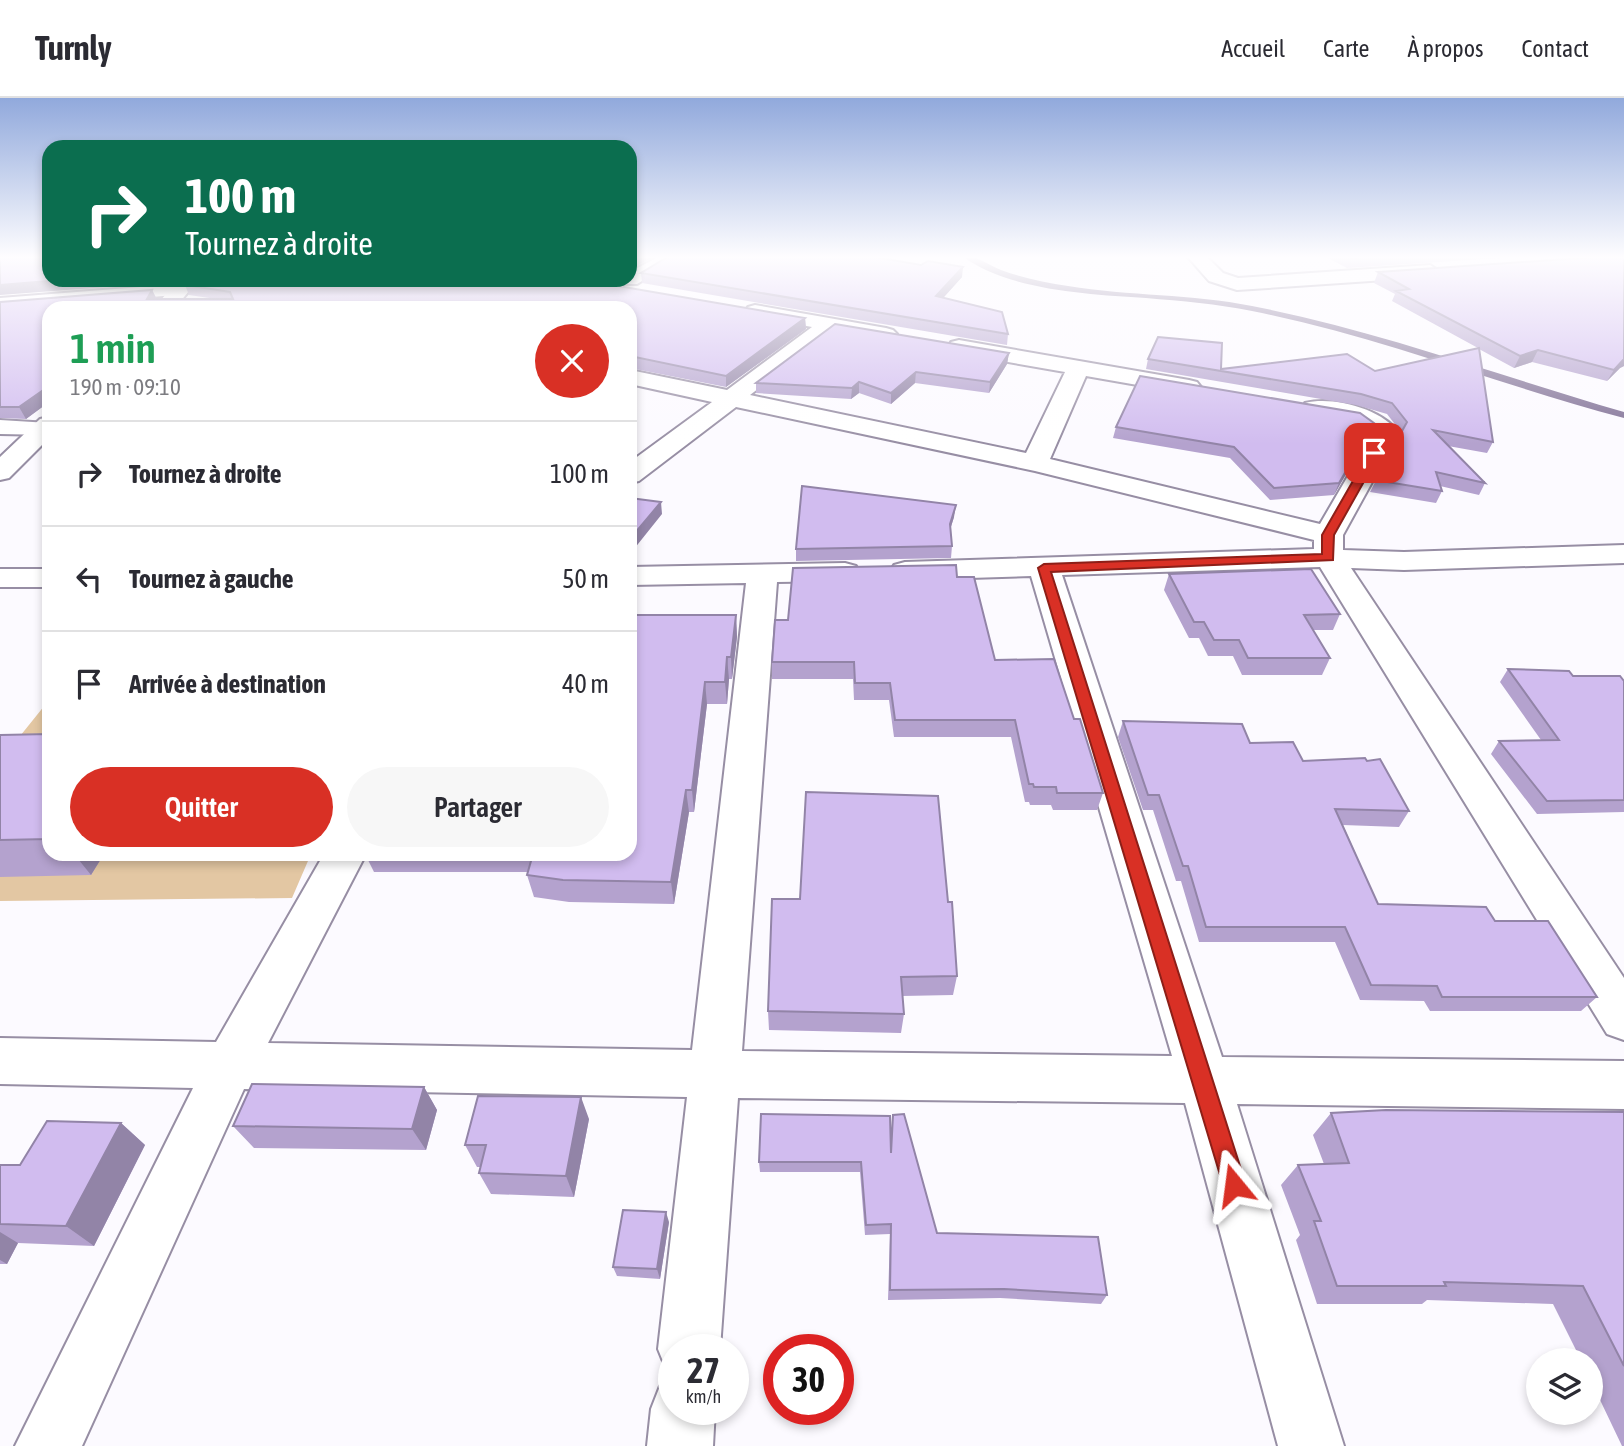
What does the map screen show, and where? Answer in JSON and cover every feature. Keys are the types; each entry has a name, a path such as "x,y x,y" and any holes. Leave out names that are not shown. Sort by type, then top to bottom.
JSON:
{"street":[{"path":"800,319 913,339"},
{"path":"637,470 830,324"},
{"path":"941,344 1211,390"},
{"path":"1035,463 1079,368"},
{"path":"637,378 1035,463 1328,546 1404,561 1610,555 1624,580"},
{"path":"1290,404 1372,419 1382,425 1386,433 1328,546"},
{"path":"0,427 42,427"},
{"path":"0,472 42,431"},
{"path":"637,576 1044,568 1328,546"},
{"path":"1328,546 1624,1020"},
{"path":"1044,568 1204,1080 1311,1446"},
{"path":"690,1334 762,573"},
{"path":"0,578 42,578"},
{"path":"48,1446 230,1065 341,861"},
{"path":"0,1061 715,1074 1624,1085"},
{"path":"680,1446 682,1425"}],"shaded area":[{"path":"42,709 42,861 308,861 292,898 0,901 0,761"}],"building":[{"path":"0,319 42,319 42,391 19,407 0,407"},
{"path":"637,319 804,319 726,376 637,357"},
{"path":"917,319 1004,319 1008,334"},
{"path":"1449,319 1624,319 1624,359 1614,370 1538,350 1520,356"},
{"path":"835,324 1009,353 990,382 916,372 891,393 859,382 852,388 756,383"},
{"path":"1158,337 1222,343 1221,369 1347,354 1375,371 1479,348 1493,442 1433,430 1485,483 1436,472 1442,491 1375,480 1407,422 1392,403 1361,394 1148,359"},
{"path":"1140,376 1360,413 1374,423 1339,483 1274,488 1234,447 1116,427"},
{"path":"802,486 956,505 950,524 952,546 796,549"},
{"path":"637,499 661,502 637,531"},
{"path":"956,565 957,577 974,577 995,660 1054,659 1074,719 1080,719 1103,793 1057,793 1056,787 1034,787 1029,784 1015,720 895,720 890,683 855,683 854,662 772,662 775,620 788,620 793,568"},
{"path":"1311,569 1340,614 1304,615 1330,658 1248,658 1239,640 1214,640 1204,622 1194,622 1169,574"},
{"path":"637,615 736,615 725,682 705,682 692,790 686,790 671,882 563,880 527,875 531,861 637,861"},
{"path":"1508,669 1569,671 1573,676 1620,676 1624,681 1624,800 1547,801 1499,741 1559,740"},
{"path":"1123,721 1242,724 1250,743 1293,742 1303,761 1380,759 1409,811 1335,809 1378,904 1486,907 1495,921 1548,921 1597,997 1442,997 1437,986 1371,985 1345,927 1206,927 1188,866 1183,866 1159,795 1148,795"},
{"path":"42,734 42,839 0,840 0,735"},
{"path":"806,792 938,796 948,902 952,902 957,976 901,977 904,1014 768,1011 772,899 800,899"},
{"path":"252,1084 424,1087 412,1129 233,1126"},
{"path":"478,1096 581,1097 566,1176 479,1173 486,1145 465,1145"},
{"path":"1386,1110 1624,1112 1624,1366 1583,1286 1444,1282 1446,1286 1337,1286 1314,1221 1321,1221 1298,1165 1349,1163 1331,1113"},
{"path":"761,1114 890,1116 891,1153 893,1115 904,1114 937,1233 1098,1237 1107,1295 1004,1289 890,1290 891,1224 866,1225 861,1162 759,1162"},
{"path":"47,1121 121,1123 66,1226 0,1224 0,1165 20,1165"},
{"path":"623,1210 666,1212 657,1269 613,1267"}],"waterway":[{"path":"1298,319 1392,344 1624,415"}],"route":[{"path":"1234,1185 1204,1080 1044,568 1329,558 1328,535 1374,453"}]}
